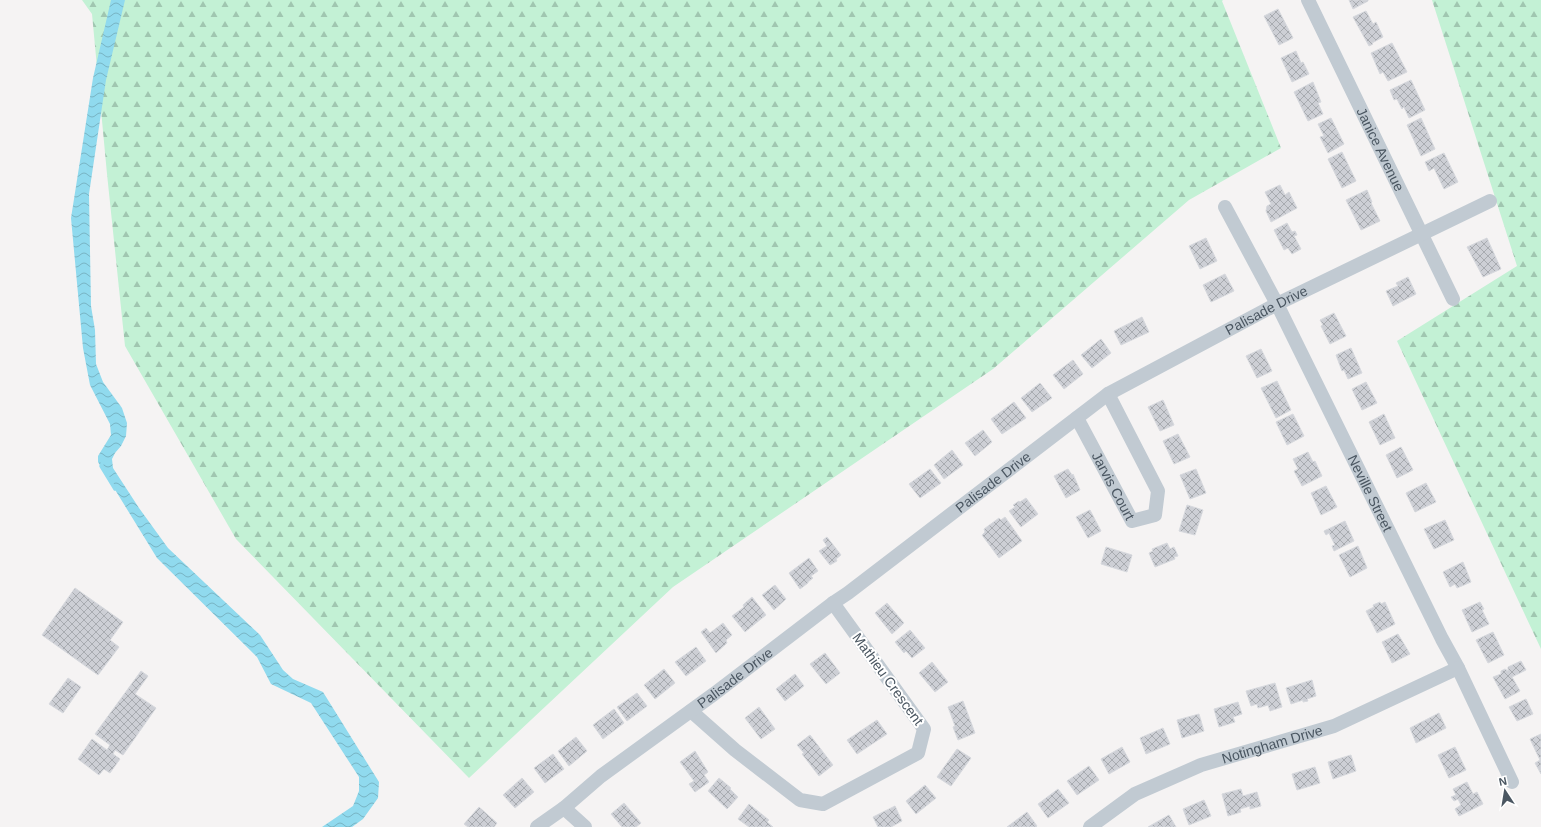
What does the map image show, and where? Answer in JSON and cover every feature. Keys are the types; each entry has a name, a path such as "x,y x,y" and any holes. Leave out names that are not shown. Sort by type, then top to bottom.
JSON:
{"street":[{"name":"Janice Avenue","path":"1308,0 1453,298"},
{"name":"Palisade Drive","path":"537,827 564,808 601,776 691,711 832,603 848,593 1108,394 1277,304 1490,201"},
{"name":"Neville Street","path":"1225,207 1277,304 1442,639 1458,668 1512,782"},
{"name":"Jarvis Court","path":"1077,418 1132,521 1156,515 1158,491 1108,394"},
{"name":"Mathieu Crescent","path":"691,711 735,750 800,800 823,804 918,753 924,729 832,603"},
{"name":"Notingham Drive","path":"1090,827 1135,794 1201,765 1334,726 1458,668"},
{"path":"564,808 585,827"}],"green space":[{"path":"82,0 1223,0 1222,1 1281,148 1189,200 993,369 673,587 469,778 236,539 125,346 92,14"},
{"path":"1432,0 1541,0 1541,649 1397,341 1517,266"}],"water":[{"path":"111,0 125,0 106,80 89,194 91,306 95,330 96,364 103,382 122,408 127,423 126,436 112,459 113,468 139,508 168,548 260,635 283,670 293,679 323,692 379,782 378,798 363,819 352,827 322,827 353,806 359,791 359,777 311,703 271,684 257,657 157,558 98,462 98,456 111,435 110,424 90,385 83,348 71,218 93,78"}],"building":[{"path":"1349,0 1368,0 1368,1 1353,9"},
{"path":"1278,9 1293,38 1279,45 1264,16"},
{"path":"1366,11 1373,24 1376,22 1383,37 1369,46 1353,17"},
{"path":"1392,43 1407,72 1388,81 1383,72 1380,74 1371,53"},
{"path":"1296,51 1301,63 1303,62 1309,74 1292,82 1281,58"},
{"path":"1411,80 1425,110 1409,118 1404,107 1402,109 1397,99 1394,100 1390,90"},
{"path":"1313,82 1321,102 1318,103 1323,114 1308,121 1294,92"},
{"path":"1331,118 1344,144 1328,153 1320,137 1324,136 1318,124"},
{"path":"1421,118 1435,149 1421,156 1407,125"},
{"path":"1342,152 1356,181 1342,188 1328,159"},
{"path":"1444,153 1458,182 1444,189 1434,168 1429,171 1425,162"},
{"path":"1280,185 1285,195 1289,192 1297,208 1271,222 1266,211 1267,206 1271,204 1265,192"},
{"path":"1367,190 1372,202 1371,203 1380,221 1361,230 1346,200"},
{"path":"1287,223 1292,232 1295,231 1297,235 1294,236 1301,249 1292,254 1288,248 1284,250 1274,230"},
{"path":"1206,238 1217,261 1200,269 1189,246"},
{"path":"1487,238 1501,269 1483,277 1467,247"},
{"path":"1225,274 1234,291 1211,302 1203,285"},
{"path":"1408,277 1416,294 1393,306 1386,291 1398,286 1396,283"},
{"path":"1334,313 1346,336 1330,344 1321,326 1323,325 1320,320"},
{"path":"1142,317 1149,332 1121,345 1114,331"},
{"path":"1101,339 1111,353 1092,368 1081,355"},
{"path":"1351,348 1362,373 1348,379 1344,370 1342,371 1336,355"},
{"path":"1261,349 1272,371 1257,378 1246,356"},
{"path":"1073,360 1083,374 1064,389 1053,375"},
{"path":"1277,381 1291,410 1276,418 1261,388"},
{"path":"1366,382 1377,403 1362,410 1352,389"},
{"path":"1040,383 1052,398 1032,412 1021,398"},
{"path":"1163,400 1174,425 1160,431 1148,407"},
{"path":"1014,402 1026,418 1002,434 991,419"},
{"path":"1293,414 1304,436 1287,445 1276,422"},
{"path":"1384,414 1395,438 1380,445 1369,422"},
{"path":"983,430 992,442 975,456 965,443"},
{"path":"1178,434 1190,457 1174,464 1163,441"},
{"path":"1401,447 1413,470 1397,478 1386,455"},
{"path":"952,450 963,465 944,479 934,465"},
{"path":"1308,452 1313,462 1315,461 1322,476 1302,486 1294,471 1298,469 1293,459"},
{"path":"930,469 941,483 920,498 909,484"},
{"path":"1068,469 1072,475 1073,474 1080,490 1066,498 1054,476"},
{"path":"1196,469 1206,493 1190,499 1180,475"},
{"path":"1426,483 1436,502 1415,512 1406,493"},
{"path":"1326,486 1337,507 1321,515 1311,493"},
{"path":"1026,498 1038,514 1021,527 1009,511 1015,507 1013,505"},
{"path":"1187,505 1203,510 1195,535 1179,531"},
{"path":"1090,510 1101,531 1088,538 1076,517"},
{"path":"1005,517 1022,541 999,558 982,535 985,532 984,529 999,518 1001,520"},
{"path":"1445,520 1454,540 1434,549 1424,529"},
{"path":"1345,521 1354,541 1334,551 1332,546 1335,545 1329,533 1326,535 1324,531"},
{"path":"827,537 841,555 836,559 837,561 830,565 819,551 827,546 823,540"},
{"path":"1167,543 1170,549 1174,547 1178,556 1174,557 1175,559 1155,567 1149,553 1153,551 1152,549"},
{"path":"1358,546 1367,568 1350,577 1339,555"},
{"path":"1106,547 1132,555 1127,572 1101,564"},
{"path":"809,558 818,571 811,576 813,578 808,583 800,589 789,573"},
{"path":"1463,562 1471,582 1457,588 1455,584 1450,587 1443,572"},
{"path":"775,585 786,599 774,610 762,595"},
{"path":"75,588 123,622 110,640 119,647 98,675 42,635"},
{"path":"752,597 766,615 745,632 732,616 744,607 743,605"},
{"path":"1380,602 1381,604 1385,602 1395,624 1377,633 1366,611 1374,607 1373,605"},
{"path":"1480,602 1489,624 1472,632 1462,610"},
{"path":"887,603 904,623 892,634 875,613"},
{"path":"723,623 732,635 726,640 727,643 716,653 701,632 706,628 710,633"},
{"path":"910,630 925,648 912,658 906,651 904,653 895,642"},
{"path":"1493,632 1504,655 1488,663 1476,640"},
{"path":"1398,634 1410,654 1392,663 1382,642"},
{"path":"696,647 706,661 686,676 675,662"},
{"path":"825,653 840,673 826,684 810,664"},
{"path":"1521,661 1526,670 1512,677 1520,691 1505,699 1493,677 1501,674 1501,671 1505,669 1508,671 1508,667"},
{"path":"932,662 948,682 935,692 919,673"},
{"path":"664,669 675,683 655,699 644,685"},
{"path":"141,671 148,676 135,694 156,708 123,755 115,750 113,754 120,759 110,773 104,769 99,775 78,759 92,739 107,750 110,745 95,734"},
{"path":"795,674 804,686 785,701 776,689"},
{"path":"68,678 81,687 63,713 49,704"},
{"path":"1312,680 1316,696 1307,699 1308,701 1303,702 1303,700 1291,704 1286,688"},
{"path":"1275,683 1282,707 1270,711 1268,705 1258,708 1257,704 1251,706 1246,691"},
{"path":"637,693 647,706 627,721 617,707"},
{"path":"1526,699 1533,714 1517,721 1509,707"},
{"path":"963,701 975,733 958,740 948,707"},
{"path":"1238,702 1242,714 1233,717 1235,722 1219,727 1214,709"},
{"path":"759,707 775,729 761,739 745,718"},
{"path":"614,709 624,723 603,739 593,725"},
{"path":"1439,713 1446,728 1416,743 1410,728"},
{"path":"1199,714 1204,731 1182,738 1177,720"},
{"path":"877,720 887,734 857,754 847,740"},
{"path":"1163,728 1170,744 1146,754 1140,738"},
{"path":"1541,734 1541,774 1535,763 1540,760 1530,739"},
{"path":"810,735 833,765 819,776 797,745"},
{"path":"576,737 587,751 569,766 558,751"},
{"path":"1122,747 1130,762 1109,774 1101,759"},
{"path":"1455,747 1466,770 1449,778 1438,755"},
{"path":"957,749 971,758 951,786 937,777"},
{"path":"695,751 708,772 704,775 709,782 695,792 689,784 694,781 680,762"},
{"path":"553,754 564,769 545,783 534,768"},
{"path":"1351,755 1356,771 1333,779 1328,762"},
{"path":"1089,766 1099,780 1077,795 1067,781"},
{"path":"1315,767 1320,783 1297,790 1292,774"},
{"path":"522,778 534,792 515,808 503,795"},
{"path":"719,778 731,788 730,789 738,797 727,809 708,791"},
{"path":"1467,782 1473,794 1477,792 1483,804 1459,816 1455,809 1461,805 1458,799 1454,801 1451,797 1456,795 1453,789"},
{"path":"925,785 936,798 916,814 906,801"},
{"path":"1058,789 1069,803 1048,818 1038,804"},
{"path":"1241,789 1243,796 1257,792 1261,806 1250,809 1250,806 1240,809 1241,812 1228,816 1222,794"},
{"path":"1204,800 1211,816 1189,825 1183,809"},
{"path":"624,803 641,823 636,827 622,827 611,814"},
{"path":"749,804 769,820 767,822 773,827 749,827 738,819"},
{"path":"895,806 902,821 891,827 878,827 873,817"},
{"path":"479,807 497,823 494,827 468,827 464,824"},
{"path":"1027,812 1037,826 1036,827 1007,827"},
{"path":"1169,815 1176,827 1148,827"}],"waterway":[{"path":"103,462 101,466 115,489"}]}
